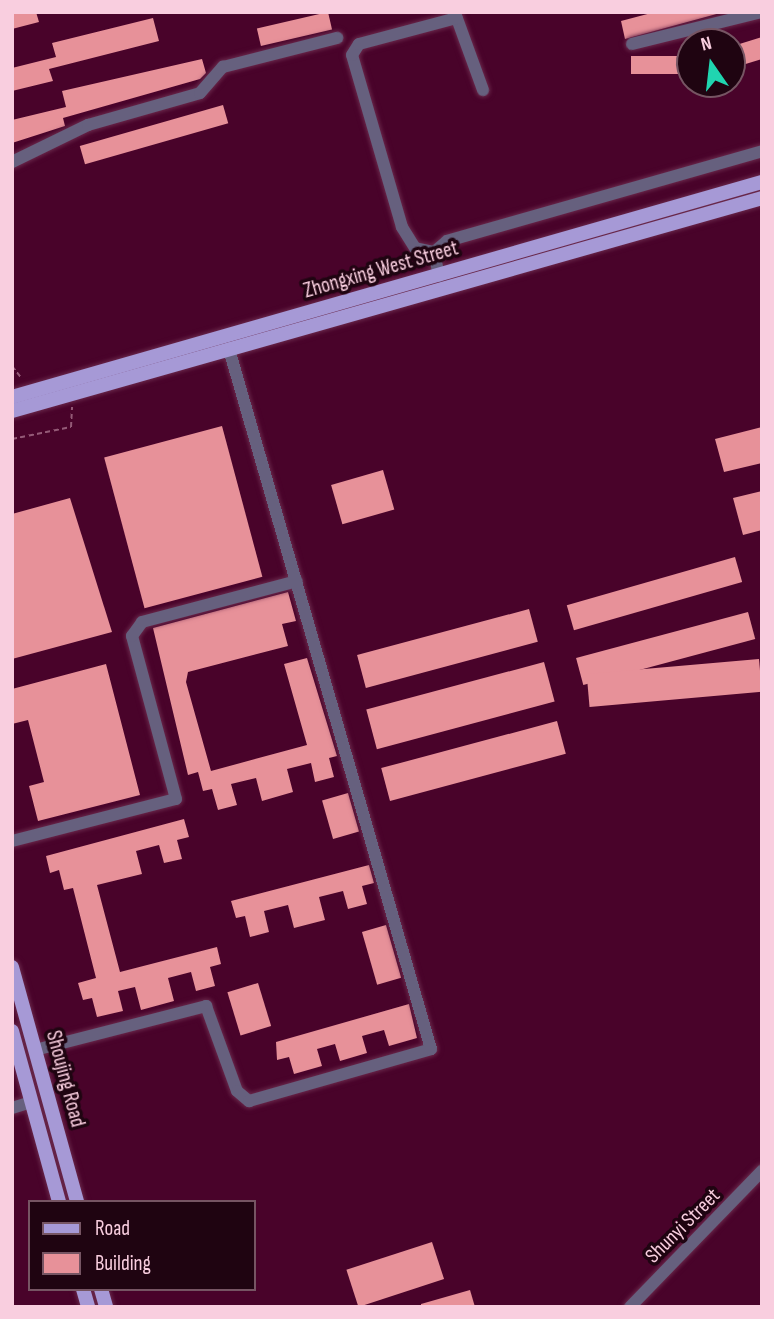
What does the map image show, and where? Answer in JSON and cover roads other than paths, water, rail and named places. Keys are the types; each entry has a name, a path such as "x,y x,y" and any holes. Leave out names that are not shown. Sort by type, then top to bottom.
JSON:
{"main road":[{"name":"Zhongxing West Street","path":"12,397 762,182"},
{"name":"Zhongxing West Street","path":"12,411 762,198"},
{"name":"Shoujing Road","path":"12,967 76,1200"},
{"name":"Shoujing Road","path":"12,1031 58,1200"}],"street":[{"path":"632,44 761,12"},
{"path":"434,252 415,248 402,226 352,55 359,44 456,15 484,90"},
{"path":"12,162 88,125 200,93 223,67 337,38"},
{"path":"434,252 447,241 762,151"},
{"path":"434,252 439,275"},
{"path":"35,1050 206,1006 237,1091 249,1101 431,1049 229,349"},
{"path":"12,841 176,799 132,635 142,622 297,581"},
{"path":"12,1108 32,1102"},
{"name":"Shunyi Street","path":"630,1307 762,1171"}]}
